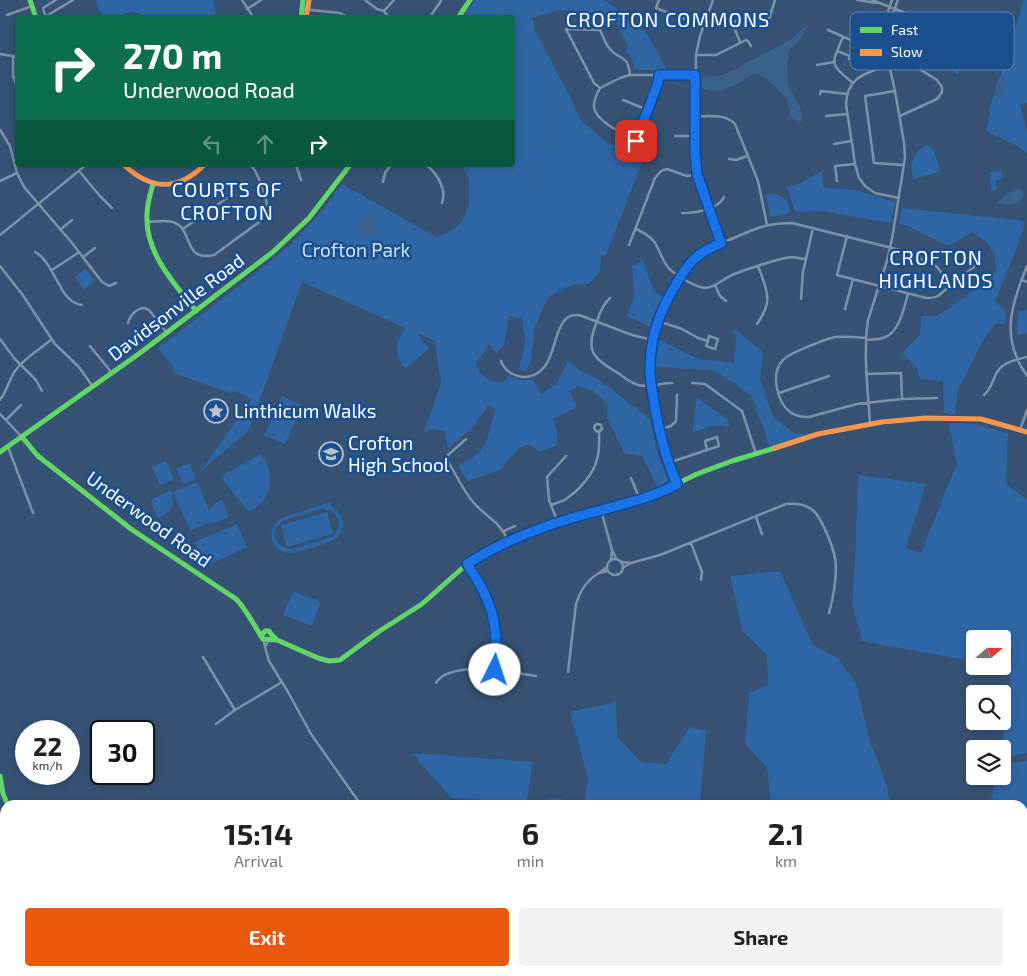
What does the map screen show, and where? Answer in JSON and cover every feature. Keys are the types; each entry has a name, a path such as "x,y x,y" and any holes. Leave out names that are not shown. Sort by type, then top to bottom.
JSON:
{"street":[{"path":"30,0 35,15"},
{"path":"45,15 43,8 56,0"},
{"path":"48,15 73,0"},
{"path":"242,0 252,15"},
{"path":"247,9 261,0"},
{"path":"304,0 306,15"},
{"path":"302,15 309,0"},
{"path":"365,0 377,9 384,11 387,15"},
{"path":"384,11 394,0"},
{"path":"460,15 470,0"},
{"path":"659,0 656,8 703,26"},
{"path":"713,0 703,26 696,55 695,136 697,174 721,243"},
{"path":"764,25 769,19 775,0"},
{"path":"857,0 890,6 905,12"},
{"path":"872,0 881,4"},
{"path":"888,12 892,0"},
{"path":"894,12 898,0"},
{"path":"431,15 441,1"},
{"path":"7,15 32,6"},
{"path":"305,9 344,15"},
{"path":"736,21 734,27 740,42"},
{"path":"600,88 594,83 566,29 600,30 610,49 626,61 630,75"},
{"path":"828,30 850,40"},
{"path":"843,37 834,62 837,70 853,83"},
{"path":"696,55 716,55 747,40 750,46"},
{"path":"837,51 850,56 849,59"},
{"path":"0,54 13,57 15,79"},
{"path":"817,65 834,62"},
{"path":"873,70 865,73 853,83 847,94 846,104 855,164 859,178 868,189 899,198"},
{"path":"870,424 866,374 868,320 890,248 904,166 904,143 890,70"},
{"path":"900,116 938,99 941,95 942,90 937,80 920,70"},
{"path":"659,75 658,83 636,141 615,129 597,115 594,103 600,88 620,78 630,75 659,75 695,75"},
{"path":"895,90 865,96 874,163 904,166"},
{"path":"820,94 821,91 847,94"},
{"path":"623,100 648,110"},
{"path":"826,116 848,114"},
{"path":"695,116 723,117 730,120 736,127 759,186 768,224"},
{"path":"0,131 10,146 15,165"},
{"path":"675,136 695,136"},
{"path":"834,144 851,141"},
{"path":"730,159 739,160 748,156"},
{"path":"837,181 835,166 855,164"},
{"path":"15,167 24,187 104,284 108,286 116,283"},
{"path":"0,235 84,167"},
{"path":"126,167 135,176 153,184 184,181 197,173 202,167"},
{"path":"147,222 172,222 178,224 183,229 193,250 201,255 211,256 219,253 262,220 266,214 267,207 260,180 252,167"},
{"path":"297,167 301,180"},
{"name":"Davidsonville Road","path":"0,452 93,387 256,266 286,241 314,212 348,167"},
{"path":"383,182 390,167"},
{"path":"428,167 435,173 441,185 444,196 442,203"},
{"path":"629,245 655,178 667,169 687,176 697,174"},
{"path":"79,171 112,208"},
{"path":"0,181 17,173"},
{"path":"153,184 148,206 147,222 149,237 159,261 196,311"},
{"path":"682,213 697,212 720,204 724,197"},
{"path":"183,229 228,198"},
{"path":"60,230 72,220"},
{"path":"677,484 668,463 659,430 651,385 650,360 658,321 667,300 690,262 698,255 721,243 768,224 792,223 900,250 933,264 951,285"},
{"path":"801,299 805,259 813,228"},
{"path":"636,229 654,240 667,266 680,277 700,287 715,285 732,274 789,257 805,259"},
{"path":"847,236 837,274 908,294 929,298 936,296 951,285 975,266 980,262 971,250 966,255 975,266"},
{"path":"83,257 95,248"},
{"path":"35,252 42,256 65,294 73,302 82,305"},
{"path":"52,270 79,252"},
{"path":"0,266 59,349 84,373 93,387"},
{"path":"757,324 764,314 768,300 758,266"},
{"path":"1027,266 1013,304 1011,321 1012,340 1018,360 1027,376"},
{"path":"845,309 853,279"},
{"path":"1022,280 1027,282"},
{"path":"715,285 720,296 726,301"},
{"path":"908,294 901,319 889,334 881,339 834,337 788,356 782,361 777,370 776,380 779,393 788,410 794,415 804,417 868,402 937,398"},
{"path":"610,298 604,304 592,334 591,345 597,359 638,385 672,383"},
{"path":"128,323 131,316 140,308 145,308 149,310 167,333"},
{"path":"501,361 504,368 515,375 525,377 535,374 547,362 562,325 567,318 573,315 578,315 636,337 653,340"},
{"path":"658,321 680,328 708,341"},
{"path":"709,336 718,339 715,349 706,346 708,341 709,336"},
{"path":"0,339 20,365 36,380 42,390"},
{"path":"0,400 20,365 52,339"},
{"path":"90,346 112,373"},
{"path":"984,395 989,390 996,373 1001,367 1007,363 1027,357"},
{"path":"866,374 901,373 902,399"},
{"path":"779,393 829,376"},
{"path":"692,383 705,384 742,411 756,454"},
{"path":"659,430 671,426 676,421 677,395"},
{"path":"6,420 21,406"},
{"path":"1020,430 1027,410"},
{"path":"0,414 22,437"},
{"name":"Underwood Road","path":"22,437 38,456 131,529 236,599 243,606 255,627 266,636 324,660 333,661 340,660 378,632 422,604 467,564 494,548 558,523 640,500 697,474 732,461 818,434 870,424 920,418 973,418 1027,432"},
{"path":"551,505 570,496 592,473 598,457 598,432"},
{"path":"668,463 707,450 719,446 717,437 705,441 707,450"},
{"path":"466,439 448,455 447,460 473,502 497,523 504,531 508,541"},
{"path":"8,447 33,513"},
{"path":"558,523 549,497 547,477 566,456"},
{"path":"631,478 640,500"},
{"path":"622,562 631,562 660,555 786,504 802,504 809,507 820,518 835,557 835,583 829,613"},
{"path":"602,510 612,550 624,567"},
{"path":"756,517 762,534"},
{"path":"504,531 515,526"},
{"path":"691,543 702,572 700,580"},
{"path":"611,560 612,550"},
{"path":"568,672 578,596 591,579 607,567 608,562 616,558"},
{"path":"607,567 612,574 617,575 631,562"},
{"path":"467,564 486,595 494,620 497,647 495,670"},
{"path":"600,573 609,571"},
{"path":"266,636 265,648 268,661 311,734 357,800"},
{"path":"203,658 236,710"},
{"path":"436,683 443,676 461,670 495,670 536,676"},
{"path":"216,724 282,682"},
{"path":"0,776 6,800"}],"green space":[{"path":"95,0 213,0 217,15 143,15 131,12 121,15 102,15"},
{"name":"Crofton Park","path":"475,0 602,0 608,2 648,35 667,70 634,70 632,59 625,50 628,46 617,24 606,16 558,10 533,18 534,29 581,120 603,140 643,160 606,255 601,256 600,272 589,284 571,285 548,297 535,327 531,361 526,372 519,369 525,342 522,318 509,316 504,345 497,353 489,345 476,363 483,376 494,381 503,383 508,376 520,380 533,380 541,395 557,383 568,361 582,372 598,379 650,419 658,455 668,481 658,488 642,456 624,453 607,417 608,404 593,391 578,386 570,392 577,407 553,419 557,432 557,445 540,452 528,444 518,449 500,470 468,481 458,466 479,453 486,443 496,408 488,406 472,428 448,448 445,431 433,429 424,432 441,383 435,341 417,333 428,350 405,369 399,359 397,348 401,333 405,328 302,282 249,430 199,473 252,399 235,391 230,393 179,375 158,348 259,271 291,244 323,210 342,184 436,237 450,232 463,221 469,203 469,180 463,167 515,167 515,15 464,15"},
{"path":"1024,0 1027,0 1027,103 1020,104 1027,132 1027,153 1019,147 986,131 989,110 1002,70 1014,70 1014,32"},
{"path":"950,70 960,70 958,75"},
{"path":"927,145 933,149 940,169 939,172 913,179 913,159 918,151"},
{"path":"822,171 823,187 855,190 895,202 891,223 822,211 795,212 787,187 801,183"},
{"path":"1002,171 1002,179 996,180 997,190 991,191 990,172"},
{"path":"774,194 786,200 790,213 772,217 770,215 766,195"},
{"path":"902,208 1025,221 1023,231 995,302 1006,310 1005,324 996,323 982,342 958,390 955,414 944,413 943,381 920,379 917,368 902,353 920,335 921,316 937,316 962,299 996,271 995,255 986,242 973,232 948,246 908,226 899,224"},
{"path":"643,260 653,290 663,297 650,327 627,316 634,297 632,266"},
{"path":"86,269 95,281 84,290 75,277"},
{"path":"1027,310 1027,333 1018,335 1018,311"},
{"path":"734,329 763,352 760,380 773,417 795,434 805,434 804,436 770,447 751,395 713,370 654,367 657,338 698,359 734,363 736,337"},
{"path":"282,396 303,406 285,444 264,435"},
{"path":"696,398 728,420 730,427 717,425 693,432"},
{"path":"949,423 975,424 1008,433 1006,484 1027,500 1027,753 1011,756 1011,740 1003,740 1004,730 1011,730 1011,630 966,630 965,660 862,641 852,603 858,475 926,484 906,548 921,553 957,463"},
{"path":"261,454 269,470 270,486 263,500 249,512 222,479 223,475"},
{"path":"166,461 174,479 160,485 152,467"},
{"path":"189,463 196,479 183,484 176,469"},
{"path":"197,482 209,510 215,503 222,500 228,515 227,518 209,525 208,523 190,531 173,492"},
{"path":"171,490 173,504 166,513 158,518 151,503 153,499"},
{"path":"330,502 341,516 343,524 341,532 332,541 299,552 290,553 283,552 277,548 273,544 272,538 274,526 284,517","holes":["322,509 333,512 339,520 337,530 329,538 291,549 285,548 277,541 275,532 280,523"]},
{"path":"327,512 333,534 287,547 281,525"},
{"path":"237,524 247,547 206,566 195,542"},
{"path":"780,571 813,645 838,658 856,684 870,742 885,780 890,800 770,800 767,767 745,744 749,693 768,685 767,655 743,632 730,576"},
{"path":"293,591 321,602 312,626 283,615"},
{"path":"616,702 617,737 641,762 666,764 690,727 706,731 700,800 585,800 588,778 570,712"},
{"path":"412,753 533,762 527,800 451,798"},
{"path":"1027,761 1027,800 989,800 992,798 994,785 1011,785 1011,764"},
{"path":"560,798 563,800 538,800"}],"shaded area":[{"path":"807,25 801,37 790,50 787,64 789,85 801,112 802,121 800,123 790,117 788,104 782,94 764,77 757,74 751,75 722,90 712,91 701,88 703,77 723,75 729,72 790,40"},
{"path":"1003,81 1002,93 995,101 997,88 1000,82"},
{"path":"1013,190 1022,190 1024,194 1022,199 1016,204 996,203"},
{"path":"369,214 375,216 376,228 372,234 362,238 358,234 359,225"}],"waterway":[{"path":"498,0 500,6 510,15"},
{"path":"562,0 587,3 600,8 618,20 625,32 640,44 643,54 661,66"},
{"path":"97,11 99,15"},
{"path":"515,26 521,33 532,57 544,72 553,96 545,131 538,189"},
{"path":"673,82 689,86"}],"traffic: fast":[{"path":"30,0 35,15"},
{"path":"301,15 303,0"},
{"path":"460,15 470,0"},
{"path":"0,452 140,353 273,252 309,218 348,167"},
{"path":"153,184 147,211 151,242 162,267 196,311"},
{"path":"22,437 38,456 131,529 236,599 263,639 276,640"},
{"path":"271,634 277,640 318,658 329,661 340,660 378,632 422,604 467,564 501,544 578,516 647,498 697,474 775,448"},
{"path":"262,635 265,631 269,631 271,634"},
{"path":"0,776 6,800"}],"traffic: slow":[{"path":"306,15 309,0"},
{"path":"126,167 144,179 164,184 184,180 202,167"},
{"path":"775,448 818,434 882,422 926,418 981,419 1027,432"}],"place":[{"name":"Linthicum Walks","path":"216,411"},
{"name":"Crofton High School","path":"331,454"}],"district":[{"name":"CROFTON COMMONS","path":"668,20"},
{"name":"COURTS OF CROFTON","path":"227,202"},
{"name":"CROFTON HIGHLANDS","path":"936,270"}],"route":[{"path":"495,670 497,647 494,620 486,595 467,564 508,541 578,516 647,498 677,484 664,451 651,385 650,360 653,340 663,308 687,266 702,252 721,243 697,174 695,152 695,75 659,75 658,83 636,141"}]}
